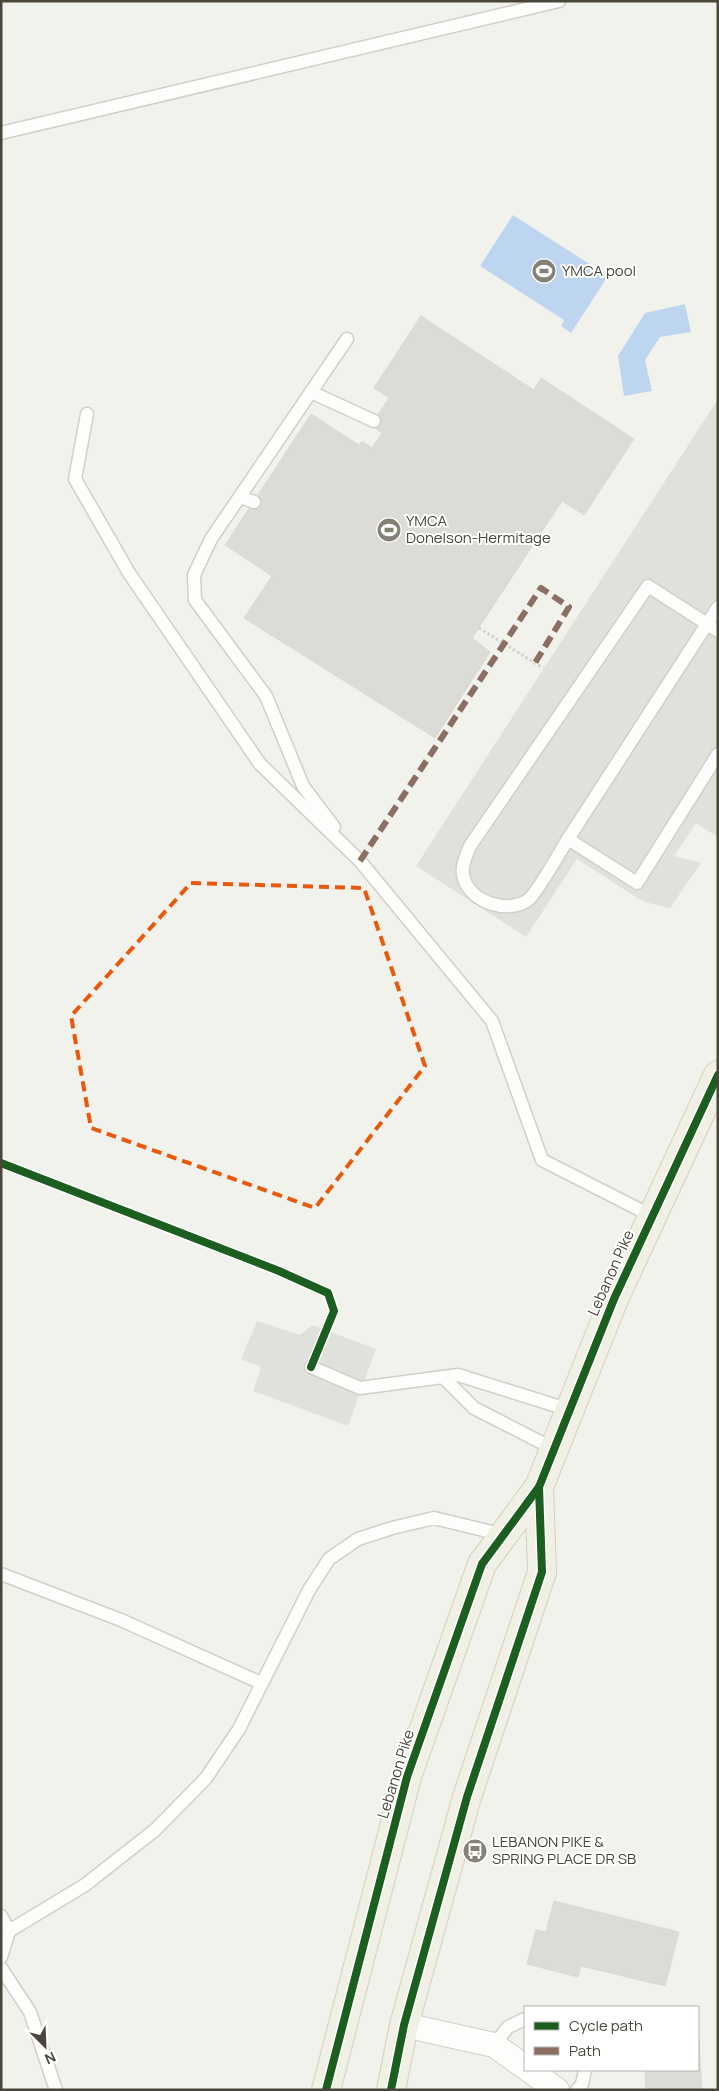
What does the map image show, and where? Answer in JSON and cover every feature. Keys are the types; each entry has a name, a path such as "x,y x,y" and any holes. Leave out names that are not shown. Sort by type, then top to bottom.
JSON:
{"main road":[{"name":"Lebanon Pike","path":"326,2090 407,1777 482,1564 539,1487 614,1299 718,1075"},
{"name":"Lebanon Pike","path":"391,2090 404,2025 467,1797 542,1572 539,1487"}],"street":[{"path":"404,2025 494,2045 524,2066"},
{"path":"530,2071 557,2090"}],"lane":[{"path":"1,133 559,1"},
{"path":"348,339 211,539 194,575 196,600 266,696 303,786 360,861 492,1021 542,1160 652,1216"},
{"path":"311,392 374,421"},
{"path":"87,414 75,479 128,573 260,764 360,861"},
{"path":"240,498 254,502"},
{"path":"718,607 707,624 568,839 530,899 519,906 498,906 482,899 469,888 464,878 463,867 470,846 648,586 707,624 718,631"},
{"path":"568,839 637,883 718,754"},
{"path":"311,1367 360,1388 458,1375 570,1410"},
{"path":"443,1377 474,1408 554,1450"},
{"path":"8,1931 85,1886 155,1830 206,1778 239,1729 309,1590 329,1559 358,1539 392,1528 434,1518 504,1535"},
{"path":"1,1574 121,1620 261,1683"},
{"path":"1,1916 8,1931 1,1957"},
{"path":"1,1968 30,2012 56,2090"},
{"path":"494,2045 508,2027 524,2019"},
{"path":"577,2090 582,2084 585,2071"}],"path":[{"path":"479,628 543,668"}],"highlighted area":[{"path":"191,883 364,888 425,1066 315,1208 91,1128 71,1016"}],"shaded area":[{"path":"718,399 718,832 716,836 696,823 674,856 701,863 670,908 644,902 577,859 526,937 416,866"},
{"path":"257,1321 300,1335 312,1325 376,1349 348,1426 253,1391 261,1367 241,1359"}],"water":[{"name":"YMCA pool","path":"513,215 608,276 571,333 561,326 564,320 480,266"},
{"path":"685,304 691,332 660,337 645,360 652,391 624,396 618,356 645,313"}],"building":[{"name":"YMCA Donelson-Hermitage","path":"421,316 534,390 541,378 634,439 584,515 562,501 472,638 490,652 435,738 244,618 272,576 225,545 311,414 359,445 362,441 372,448 382,433 371,425 389,398 374,388"},
{"path":"554,1901 679,1932 665,1986 581,1966 578,1977 527,1964 536,1930 546,1932"},
{"path":"699,2043 702,2090 646,2090 645,2071 699,2071"}],"marked path":[{"path":"360,861 541,588 569,607 535,663"}],"cycle path":[{"path":"326,2090 407,1777 482,1564 539,1487 614,1299 718,1075"},
{"path":"1,1163 279,1271 328,1293 334,1311 311,1367"},
{"path":"391,2090 404,2025 467,1797 542,1572 539,1487"}],"place":[{"name":"YMCA pool","path":"544,271"},
{"name":"YMCA Donelson-Hermitage","path":"389,530"},
{"name":"LEBANON PIKE & SPRING PLACE DR SB","path":"475,1851"}]}
